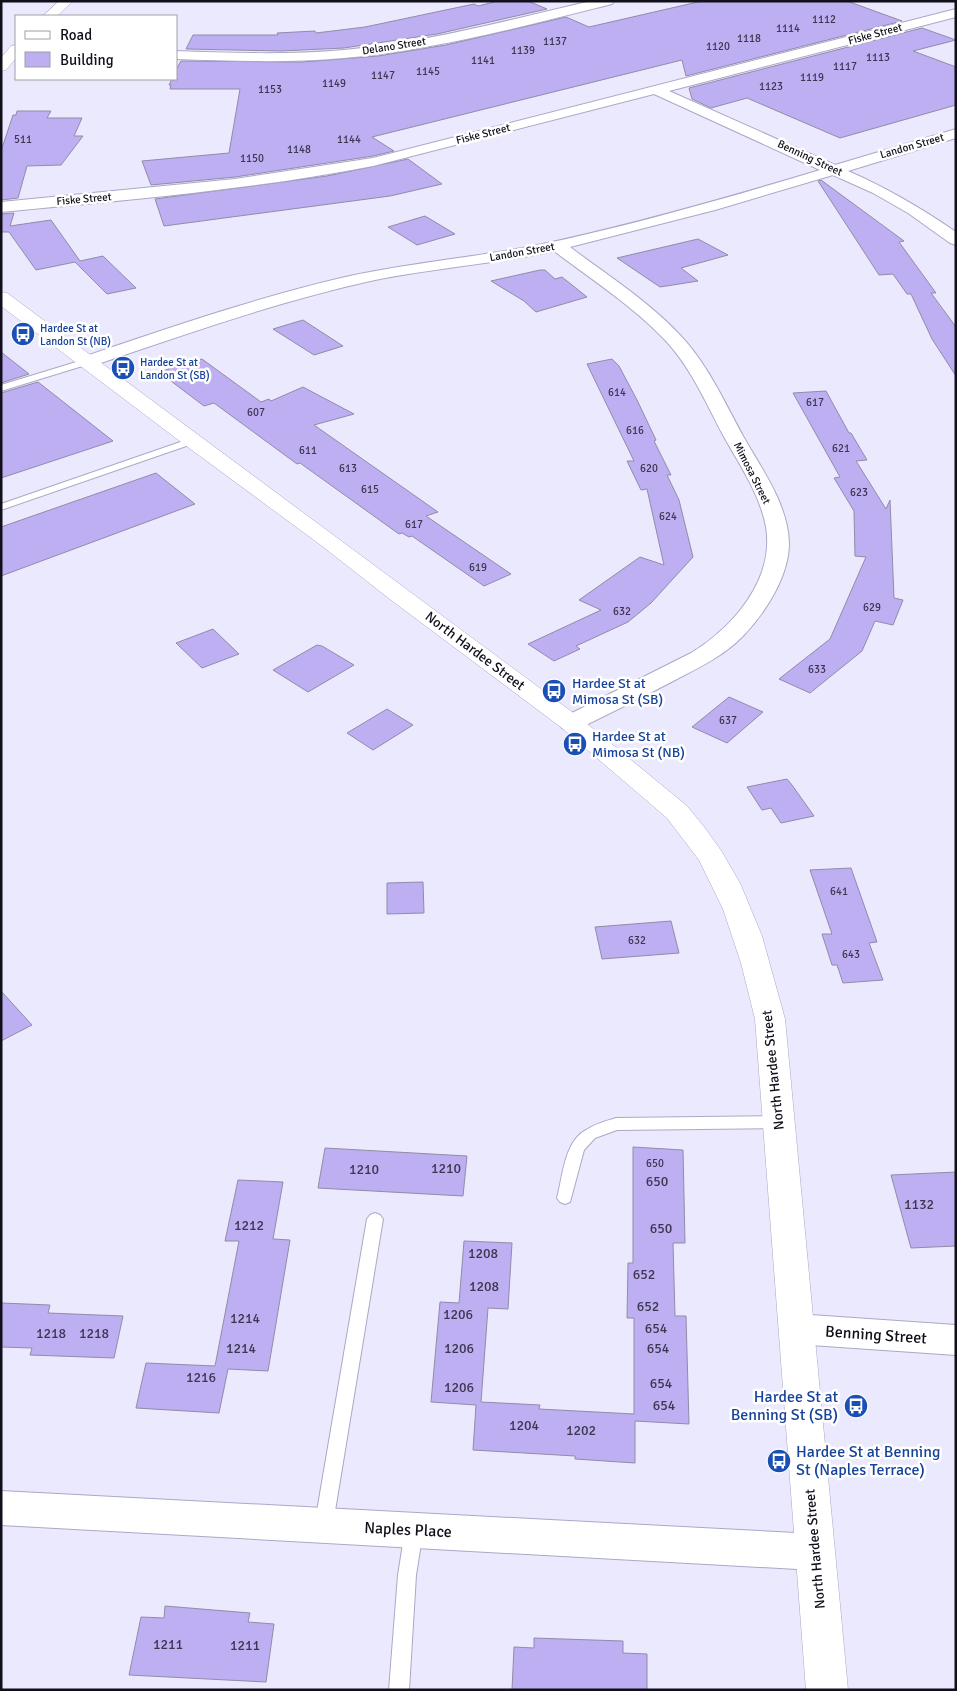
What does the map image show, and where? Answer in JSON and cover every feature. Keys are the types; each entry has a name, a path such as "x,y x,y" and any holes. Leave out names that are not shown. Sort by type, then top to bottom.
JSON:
{"street":[{"path":"50,15 67,1"},
{"name":"Delano Street","path":"178,55 293,57 374,50 436,40 608,1"},
{"name":"Fiske Street","path":"1,207 244,184 374,162 956,13"},
{"path":"1,67 15,51"},
{"name":"Benning Street","path":"656,90 833,169 914,210 956,240"},
{"name":"Landon Street","path":"86,362 294,295 376,275 558,246 692,212 956,133"},
{"name":"Mimosa Street","path":"558,246 662,327 697,368 760,486 773,515 778,541 771,576 753,608 726,640 709,653 636,692 571,723"},
{"name":"North Hardee Street","path":"1,297 192,441 330,541 399,595 571,723 677,812 692,828 714,860 735,902 758,966 770,1019 827,1690"},
{"name":"Benning Street","path":"796,1329 956,1340"},
{"name":"Naples Place","path":"1,1508 815,1552"}],"lane":[{"path":"1,388 86,362"},
{"path":"1,506 192,441"},
{"path":"565,1198 577,1148 590,1134 616,1124 779,1122"},
{"path":"323,1526 331,1491 375,1219"},
{"path":"399,1690 407,1575 414,1530"}],"building":[{"path":"498,1 528,1 547,9 437,34 344,48 281,51 186,49 193,35 278,35 277,33 315,31 316,33 365,27 474,4 478,6"},
{"path":"702,1 847,1 902,21 686,76 682,60 372,137 394,151 373,156 235,177 151,185 142,161 229,153 240,89 170,89 171,85 169,85 172,80 178,80 178,66 181,61 302,62 378,56 446,45 566,17 589,27"},
{"path":"922,28 956,40 913,51 956,67 956,105 840,138 747,98 711,108 692,99 689,88"},
{"path":"17,111 51,111 47,118 82,118 74,136 83,136 61,165 27,166 18,198 1,200 1,151 13,115 16,115"},
{"path":"408,159 442,184 390,196 164,226 155,199 327,176"},
{"path":"821,180 904,241 899,242 936,293 931,293 956,327 956,376 932,339 911,294 907,294 893,274 879,275 818,181"},
{"path":"14,213 10,226 51,220 80,261 103,256 136,288 107,294 75,262 36,270 9,232 1,232 1,214"},
{"path":"425,216 455,234 417,245 388,227"},
{"path":"698,239 728,255 681,268 698,281 660,287 617,258"},
{"path":"545,270 555,279 562,277 587,297 536,312 524,301 491,281"},
{"path":"303,320 343,346 314,355 273,329"},
{"path":"1,352 29,374 1,383"},
{"path":"202,359 261,402 269,399 271,401 303,387 354,414 314,425 438,512 426,516 511,574 484,586 412,536 399,534 300,463 297,464 214,403 204,406 159,372"},
{"path":"612,359 619,366 637,400 671,475 667,475 679,500 693,557 651,603 628,622 576,646 580,649 554,661 528,644 601,610 579,600 640,557 664,565 647,489 641,490 627,461 634,461 587,364"},
{"path":"38,382 113,441 1,478 1,393"},
{"path":"826,391 849,433 851,433 867,460 856,461 886,509 890,500 894,598 903,600 893,625 875,621 862,651 810,693 779,679 830,639 866,557 855,556 854,511 834,478 840,477 793,393"},
{"path":"156,473 195,504 1,576 1,527"},
{"path":"213,629 239,654 202,668 176,643"},
{"path":"317,645 354,665 308,692 273,670"},
{"path":"729,697 763,712 727,743 692,727"},
{"path":"387,709 413,725 373,750 347,733"},
{"path":"787,779 814,816 781,823 771,808 762,810 747,787"},
{"path":"851,868 877,942 869,943 883,980 843,983 837,965 832,965 822,934 832,934 810,870"},
{"path":"423,882 424,913 387,914 387,883"},
{"path":"671,921 679,953 602,959 595,927"},
{"path":"1,991 32,1025 1,1041"},
{"path":"633,1147 683,1150 685,1243 673,1243 675,1316 686,1316 689,1424 635,1421 635,1463 575,1459 575,1456 473,1450 476,1405 431,1402 440,1302 459,1303 464,1241 512,1243 508,1309 488,1308 481,1402 540,1405 539,1409 634,1414 634,1318 627,1318 628,1263 633,1263"},
{"path":"325,1148 467,1156 463,1196 318,1188"},
{"path":"956,1172 956,1246 911,1248 891,1175"},
{"path":"238,1180 283,1182 273,1239 290,1240 268,1371 228,1369 219,1413 136,1408 146,1363 215,1366 239,1241 225,1241"},
{"path":"1,1303 50,1305 48,1313 123,1316 114,1358 30,1355 32,1348 1,1347"},
{"path":"165,1606 250,1613 248,1622 274,1624 266,1682 129,1675 141,1617 164,1618"},
{"path":"534,1638 623,1641 623,1653 647,1654 647,1690 512,1690 514,1647 534,1648"}],"place":[{"name":"Hardee St at Landon St (NB)","path":"23,334"},
{"name":"Hardee St at Landon St (SB)","path":"123,368"},
{"name":"Hardee St at Mimosa St (SB)","path":"554,691"},
{"name":"Hardee St at Mimosa St (NB)","path":"575,744"},
{"name":"Hardee St at Benning St (SB)","path":"856,1406"},
{"name":"Hardee St at Benning St (Naples Terrace)","path":"779,1461"}]}
